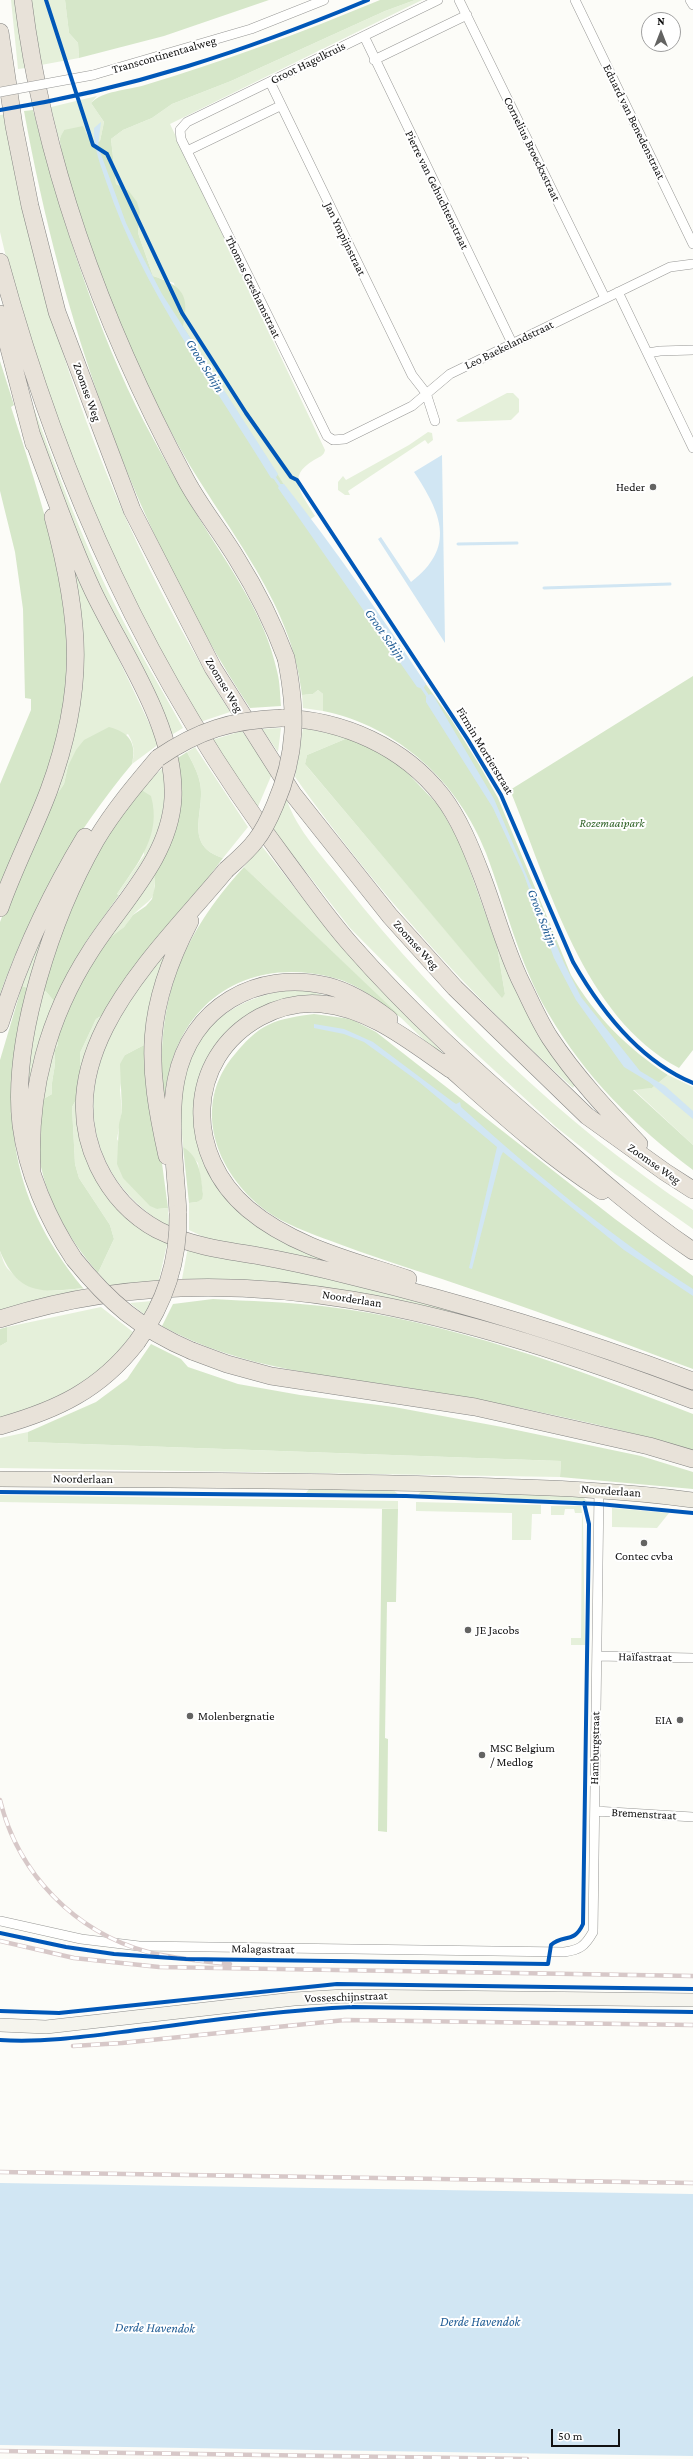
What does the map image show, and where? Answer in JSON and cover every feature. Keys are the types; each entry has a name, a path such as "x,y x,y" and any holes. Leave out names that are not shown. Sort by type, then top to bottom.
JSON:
{"highway":[{"path":"22,0 28,45 43,120 64,194 101,297 146,404 188,483 237,559 268,613 286,658 295,721 292,748 285,782 271,815 257,840 226,870 134,978 111,1015 92,1058 85,1090 85,1123 92,1153 107,1183 127,1207 149,1224 190,1242 348,1275 530,1324 693,1381"},
{"name":"Zoomse Weg","path":"0,32 14,126 27,192 57,312 132,510 212,668 293,794 390,916 455,988 587,1116 665,1172 693,1190"},
{"path":"0,262 22,344 89,524 129,610 168,683 248,809 350,944 422,1021 483,1078 650,1222"},
{"path":"0,314 72,592 76,644 76,672 71,715 60,759 0,908"},
{"path":"31,433 92,590 140,683 160,728 172,767 173,785 173,801 168,827 160,849 144,876 88,953 60,1007 50,1033 34,1103 31,1142 32,1169"},
{"path":"0,1024 26,952 65,871 85,837 128,788 158,758 189,739 232,723 282,718 323,722 347,728 370,738 417,771 442,796 469,844 521,982 550,1038 600,1102 665,1172"},
{"path":"128,788 79,870 61,910 43,966 27,1034 20,1095 23,1137 32,1169 47,1211 74,1259 97,1287 117,1307 168,1341 226,1364 271,1376 475,1407 649,1446 693,1459"},
{"path":"178,1213 155,1095 152,1048 158,1006 168,967 202,899"},
{"path":"0,1426 33,1416 77,1398 107,1376 138,1342 155,1316 170,1279 176,1253 178,1213 173,1104 179,1068 188,1043 204,1021 225,1002 238,994 265,984 289,981 307,982 342,991 376,1010 416,1039 484,1100 575,1174 693,1251"},
{"path":"450,1069 401,1036 348,1009 308,1004 278,1009 244,1028 228,1042 216,1060 202,1100 201,1127 207,1152 216,1171 231,1192 246,1208 280,1231 329,1253 495,1307 530,1324"},
{"name":"Noorderlaan","path":"0,1319 44,1308 129,1292 253,1288 319,1294 442,1317 511,1336 693,1400"}],"main road":[{"name":"Noorderlaan","path":"0,1479 336,1482 600,1490 693,1500"}],"street":[{"name":"Transcontinentaalweg","path":"0,92 93,75 251,29 324,0"},
{"name":"Groot Hagelkruis","path":"180,130 187,122 438,0"},
{"name":"Cornelius Broeckxstraat","path":"459,0 605,298"},
{"name":"Eduard van Benedenstraat","path":"575,0 693,244"},
{"path":"690,0 693,5"},
{"path":"374,60 467,15"},
{"name":"Pierre van Gehuchtenstraat","path":"364,36 374,60 512,344"},
{"name":"Jan Ympijnstraat","path":"270,82 280,106 412,376 426,393"},
{"path":"187,151 280,106"},
{"name":"Thomas Greshamstraat","path":"180,130 181,139 324,431 334,440"},
{"name":"Leo Baekelandstraat","path":"334,440 345,439 412,406 450,374 605,298 670,267 693,264"},
{"path":"618,292 648,354 690,432 693,448"},
{"path":"648,354 660,351 693,350"},
{"path":"426,393 435,421"},
{"name":"Hamburgstraat","path":"528,1951 577,1951 586,1945 593,1932 600,1490"},
{"name":"Haïfastraat","path":"597,1656 693,1658"},
{"name":"Bremenstraat","path":"595,1811 693,1817"},
{"name":"Malagastraat","path":"0,1921 82,1939 139,1946 528,1951"},
{"name":"Vosseschijnstraat","path":"0,2026 46,2027 294,1999 344,1996 693,2000"}],"green space":[{"path":"11,0 15,0 26,68 18,69"},
{"path":"31,0 65,0 69,33 78,43 79,58 41,65"},
{"path":"65,0 269,0 164,36 79,58 78,43 69,33"},
{"path":"380,0 415,0 385,11 231,81 172,104 152,118 123,130 111,139 116,184 128,190 137,202 140,212 138,233 153,276 171,284 182,293 185,306 183,326 297,505 451,719 480,766 498,798 571,975 591,1005 614,1031 639,1054 668,1075 652,1088 633,1090 693,1145 693,1170 631,1118 595,1079 562,1036 548,1013 529,974 486,853 474,827 460,803 442,781 422,761 400,744 376,730 350,719 323,711 323,694 318,690 313,694 302,695 296,660 284,626 269,594 252,562 176,441 135,358 100,272 66,170 60,140 64,130 83,126 91,142 96,143 100,141 104,122 91,103 96,99 108,93 145,85 234,56 293,35"},
{"path":"415,0 422,0 170,124 325,450 322,455 305,466 298,479 301,493 315,516 308,521 258,446 183,326 174,283 153,276 138,233 140,212 128,190 116,184 111,139 123,130 152,118 172,104 231,81 385,11"},
{"path":"97,96 91,103 104,122 100,141 96,143 91,142 87,131 64,130 59,140 51,107"},
{"path":"33,110 77,261 104,334 119,370 152,436 202,523 256,612 272,650 279,680 281,706 250,708 208,639 171,568 137,495 107,421 81,345 59,268 40,190 24,111"},
{"path":"7,114 33,241 45,291 85,419 105,470 150,570 202,666 230,712 200,722 123,580 68,455 11,278 0,232 0,115"},
{"path":"0,361 14,405 11,407 45,516 54,552 66,626 67,663 65,701 55,749 39,795 0,886 0,784 31,710 31,699 25,698 23,609 15,552 0,491"},
{"path":"507,393 513,393 519,399 519,412 511,420 458,422 456,420"},
{"path":"29,395 88,549 128,630 183,728 168,737 92,573 37,429"},
{"path":"428,432 432,433 433,440 428,444 425,440 348,491 350,495 345,495 338,490 338,482 343,476 346,480 409,445"},
{"path":"68,553 159,744 132,764 133,748 132,741 128,734 68,766 64,784 54,800"},
{"name":"Rozemaaipark","path":"693,676 693,1050 679,1068 646,1045 618,1016 594,983 573,946 555,906 510,790"},
{"path":"318,690 323,694 323,711 303,708 302,695 313,694"},
{"path":"109,727 122,732 130,740 133,750 132,764 91,818 56,873 26,931 0,994 0,922 15,882 54,799 64,784 68,766 76,750 84,740"},
{"path":"281,728 278,752 262,729"},
{"path":"303,728 326,733 327,730 350,737 307,755 305,764 502,997 505,994 497,946 540,1036 562,1070 575,1085 573,1088 497,1016 425,940 358,861 326,819 295,777"},
{"path":"242,731 272,774 257,809 212,740"},
{"path":"350,737 399,764 439,806 460,843 497,946 505,994 502,998 305,764 307,755"},
{"path":"195,747 248,827 223,858 210,852 203,845 199,836 198,826 201,794 200,783 187,752"},
{"path":"187,752 200,783 201,794 198,826 199,836 203,845 210,852 223,858 106,1013 96,1019 80,1053 80,1093 72,1107 75,1164 79,1178 110,1225 114,1239 98,1273 67,1231 46,1184 38,1150 40,1101 52,1094 55,1062 54,1051 58,1045 56,1034 100,946 124,927 133,915 146,906 152,899 155,886 154,873 176,759"},
{"path":"164,767 164,805 156,836 141,864 119,895 117,894 144,855 138,791"},
{"path":"138,791 143,791 151,796 154,810 151,836 140,860 117,894 119,895 87,940 54,1001 43,988 52,957 96,850"},
{"path":"286,798 297,822 312,844 382,930 463,1019 552,1102 645,1177 693,1210 693,1229 615,1174 556,1127 457,1036 350,928 271,827"},
{"path":"261,845 320,920 452,1063 450,1065 244,867"},
{"path":"244,867 402,1018 361,990 334,978 302,972 271,974 244,981 220,994 199,1012 183,1036 171,1064 165,1096 163,1096 162,1062 164,1030 169,1000 177,972 188,945 203,919"},
{"path":"154,873 155,889 152,898 134,914 121,930 100,946"},
{"path":"41,939 42,940 28,988 22,986"},
{"path":"171,943 146,1044 125,1055 120,1090 122,1111 117,1139 157,1209 168,1208 169,1227 143,1208 122,1187 107,1164 98,1139 94,1112 95,1084 102,1055 115,1026 135,994"},
{"path":"22,986 28,988 19,1031 14,1071 12,1109 15,1146 23,1182 37,1217 57,1252 83,1288 55,1291 32,1288 15,1276 7,1265 0,1251 0,1060"},
{"path":"43,988 54,1001 37,1048 29,1093 25,1094 28,1055"},
{"path":"290,990 309,991 344,1001 267,1008 197,1095 226,1193 353,1268 208,1239 189,1230 189,1203 197,1202 203,1194 198,1163 183,1147 181,1098 185,1075 192,1055 202,1038 214,1023 230,1011 248,1001 268,994"},
{"path":"106,1013 93,1038 87,1152 168,1240 158,1284 113,1289 98,1273 114,1239 110,1225 79,1178 75,1164 72,1107 80,1093 80,1053 96,1019"},
{"path":"314,1014 351,1019 376,1032 615,1219 693,1276 693,1369 599,1334 314,1235 288,1224 265,1210 233,1177 222,1157 215,1137 212,1116 214,1095 222,1074 235,1054 254,1034 273,1023 285,1019"},
{"path":"56,1034 58,1045 54,1051 55,1062 52,1094 40,1101"},
{"path":"146,1044 168,1208 157,1209 150,1206 123,1178 117,1164 119,1124 122,1111 120,1064 125,1055"},
{"path":"668,1075 693,1087 693,1145 633,1089 652,1088"},
{"path":"183,1147 193,1156 199,1168 203,1194 202,1199 197,1202 189,1203"},
{"path":"188,1247 377,1285 628,1363 627,1367 573,1347 519,1330 464,1315 408,1303 296,1286 182,1279"},
{"path":"0,1251 4,1264 7,1268 26,1284 43,1290 83,1288 87,1292 0,1311"},
{"path":"213,1299 322,1306 370,1313 418,1323 511,1348 603,1380 693,1414 693,1450 626,1432 490,1402 322,1375 256,1362 224,1353 192,1341 162,1326 173,1304"},
{"path":"152,1301 145,1315 130,1303"},
{"path":"101,1307 133,1332 121,1348 92,1376 75,1387 38,1405 0,1418 0,1346 7,1342 7,1327"},
{"path":"7,1327 7,1342 0,1346 0,1329"},
{"path":"151,1344 181,1359 188,1367 238,1384 300,1395 394,1407 502,1427 641,1456 693,1472 693,1489 560,1477 561,1461 28,1442 28,1432 96,1402 127,1379"},
{"path":"28,1432 28,1442 561,1461 560,1477 0,1468 0,1438"},
{"path":"309,1489 393,1490 398,1494 306,1493"},
{"path":"423,1489 582,1496 587,1501 418,1495"},
{"path":"0,1495 398,1501 398,1509 0,1502"},
{"path":"416,1502 541,1505 541,1514 532,1514 531,1540 512,1540 512,1513 416,1511"},
{"path":"551,1506 581,1506 582,1513 575,1513 574,1509 565,1509 564,1515 551,1515"},
{"path":"612,1508 669,1513 657,1528 612,1527"},
{"path":"382,1509 398,1509 396,1602 387,1602 385,1738 388,1739 387,1832 378,1831"},
{"path":"582,1513 585,1645 571,1645 571,1638 581,1638"}],"water":[{"path":"101,122 98,146 126,223 139,250 162,294 278,474 275,479 271,478 203,371 159,299 140,262 122,223 98,156 94,128"},
{"path":"442,455 445,643 378,539 381,537 411,582 425,569 435,556 439,543 440,529 437,516 424,487 414,472"},
{"path":"280,484 284,484 357,582 426,684 423,689 417,687 278,488"},
{"path":"430,694 433,695 494,799 564,963 581,997 640,1071 665,1086 693,1111 693,1119 649,1082 624,1067 576,1000 554,958 524,875 493,808 426,702 426,697"},
{"path":"314,1024 344,1029 373,1042 453,1102 456,1104 460,1102 461,1107 516,1156 602,1226 662,1269 693,1289 693,1296 624,1250 503,1152 472,1269 469,1268 497,1147 419,1082 364,1042 344,1034 314,1028"},
{"name":"Derde Havendok","path":"0,2183 693,2194 693,2456 0,2445"}],"waterway":[{"name":"Groot Schijn","path":"274,477 281,487"},
{"path":"458,544 517,543"},
{"path":"544,588 670,584"},
{"name":"Groot Schijn","path":"421,686 429,698"}],"railway":[{"path":"0,1800 9,1827 20,1852 35,1875 53,1896 74,1915 121,1943 148,1952 178,1958 230,1964"},
{"path":"0,1941 74,1958 159,1967 693,1976"},
{"path":"73,2046 122,2043 345,2020 693,2025"},
{"path":"0,2172 693,2183"},
{"path":"0,2451 527,2459"}],"cycle path":[{"name":"Firmin Mortierstraat","path":"46,0 93,145 107,154 182,313 246,413 291,477 297,480 468,740 501,795 573,962 584,980 609,1016 639,1048 656,1062 693,1083"},
{"path":"0,110 96,91 187,66 277,36 368,0"},
{"path":"0,1492 406,1496 599,1504 693,1513"},
{"path":"0,1933 66,1947 114,1954 186,1959 548,1964 551,1945 560,1940 572,1937 580,1930 583,1924 589,1524 584,1503"},
{"path":"0,2011 59,2013 337,1984 693,1989"},
{"path":"0,2040 18,2041 72,2038 301,2010 353,2007 693,2012"}],"place":[{"name":"Heder","path":"653,487"},
{"name":"Contec cvba","path":"644,1543"},
{"name":"JE Jacobs","path":"468,1630"},
{"name":"Molenbergnatie","path":"190,1716"},
{"name":"EIA","path":"680,1720"},
{"name":"MSC Belgium / Medlog","path":"482,1755"}]}
